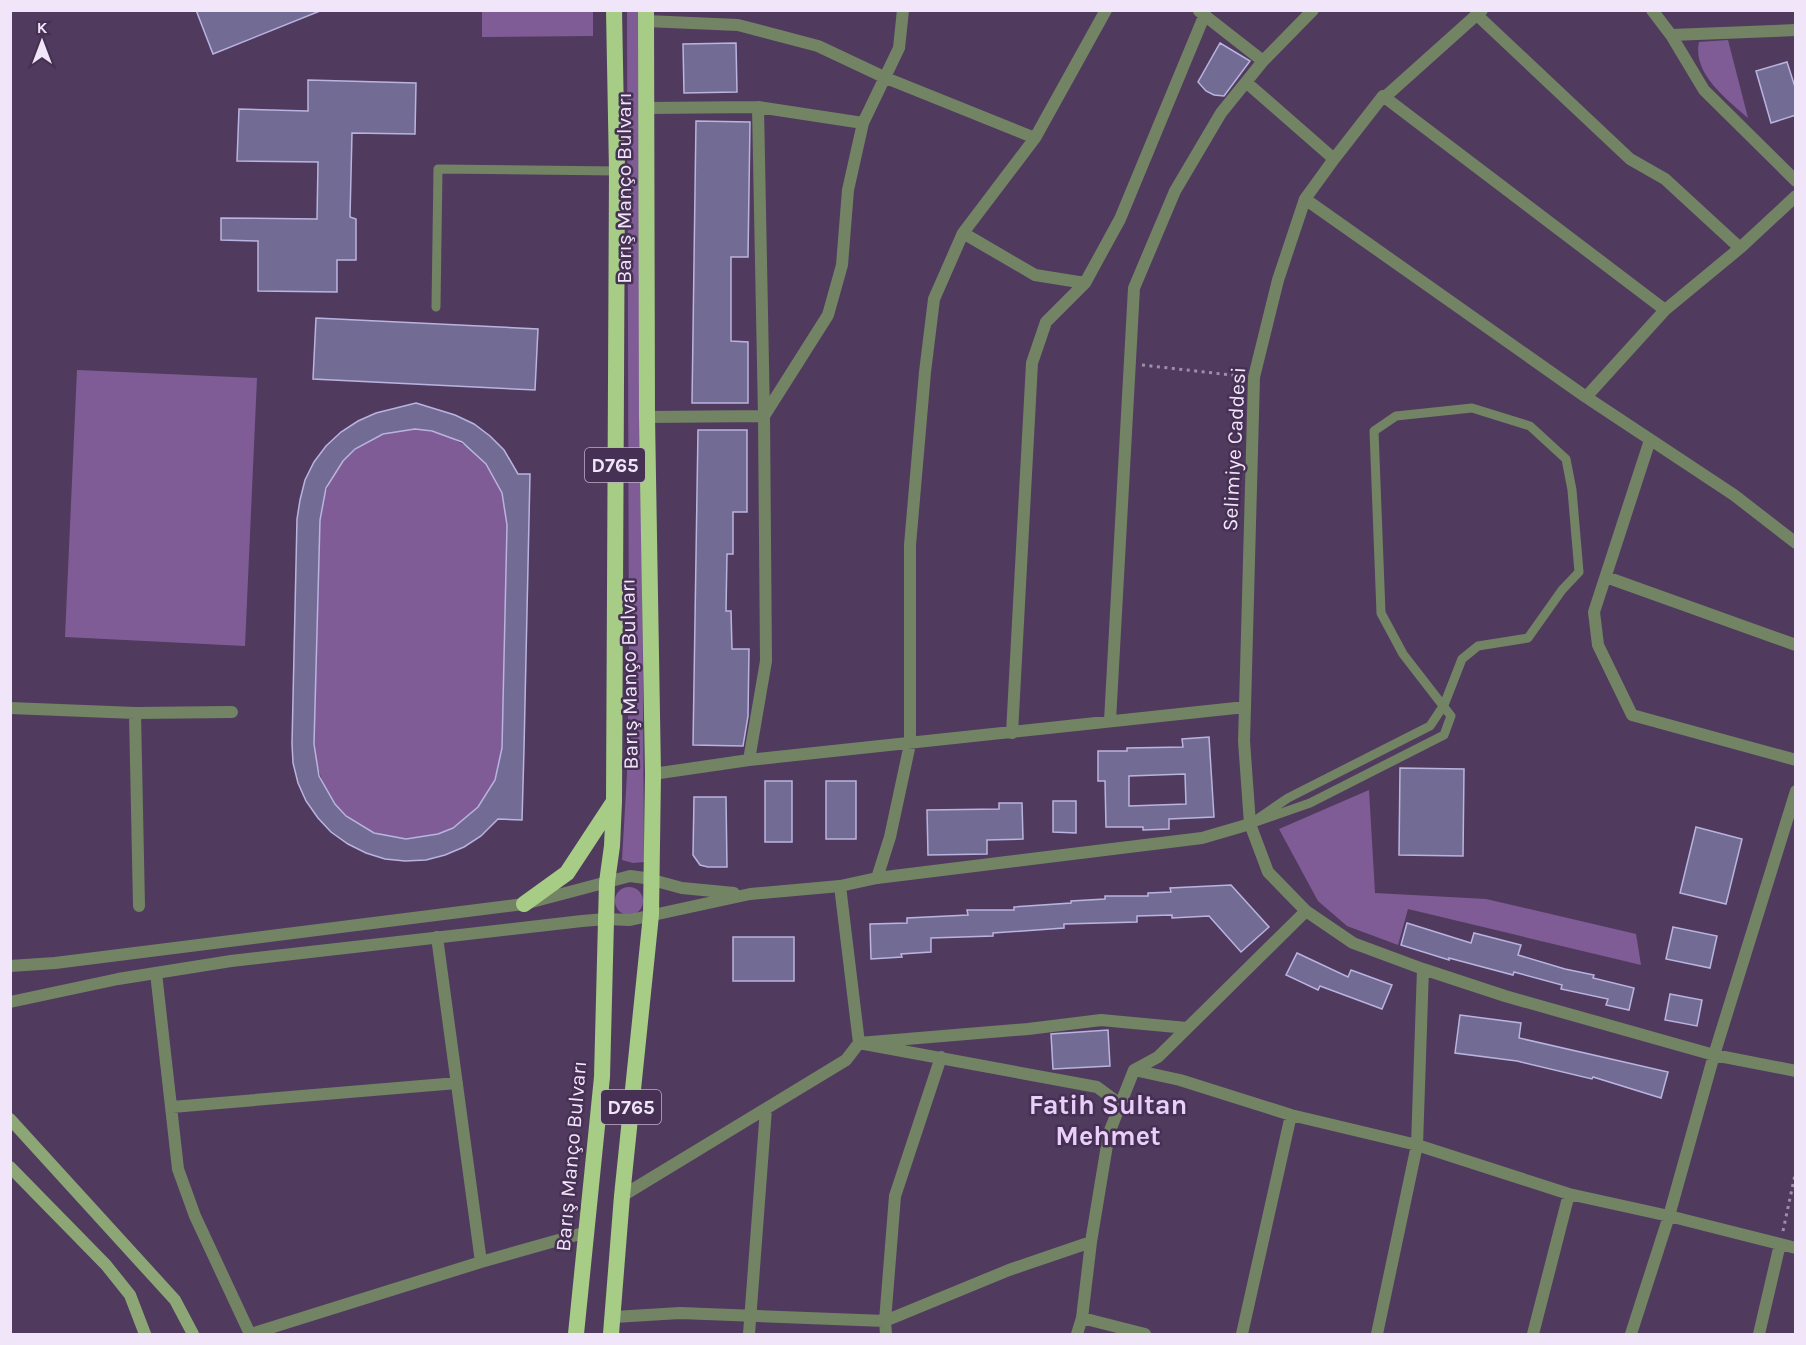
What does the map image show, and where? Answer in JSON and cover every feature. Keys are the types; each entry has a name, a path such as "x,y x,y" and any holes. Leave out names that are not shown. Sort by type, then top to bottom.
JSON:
{"highway":[{"name":"Barış Manço Bulvarı","path":"576,1335 602,1077 607,882 612,846 614,802 616,171 614,10"},
{"name":"Barış Manço Bulvarı","path":"611,1335 622,1196 651,915 652,880 646,16"},
{"path":"524,904 567,873 614,802"}],"main road":[{"path":"10,1119 175,1300 193,1335"},
{"path":"10,1167 106,1265 124,1287 130,1295 145,1335"}],"street":[{"path":"764,416 828,315 842,265 848,190 862,123 899,48 903,10"},
{"path":"877,878 890,837 910,744 910,545 934,299 963,233 1035,138 1106,10"},
{"path":"1110,721 1134,288 1175,191 1221,113 1263,61 1313,10"},
{"path":"1652,10 1671,35 1704,90 1796,181"},
{"path":"1011,732 1032,363 1046,322 1085,283 1120,219 1202,12 1263,61"},
{"path":"1480,13 1630,159 1665,179 1740,248"},
{"name":"Selimiye Caddesi","path":"1480,13 1386,96 1383,96 1334,159 1305,199 1278,280 1254,377 1244,741 1250,824 1268,872 1306,911 1353,943 1505,996 1714,1055 1796,1071"},
{"path":"646,16 738,25 818,46 886,78 1035,138"},
{"path":"1671,35 1796,30"},
{"path":"1247,83 1334,159"},
{"path":"1383,96 1665,310"},
{"path":"647,108 758,107 862,123"},
{"path":"749,760 765,661 764,416 758,107"},
{"path":"1586,397 1665,310 1740,248 1796,196"},
{"path":"1305,199 1586,397 1734,495 1796,543"},
{"path":"963,233 1035,275 1085,283"},
{"path":"647,417 764,416"},
{"path":"1650,440 1594,612 1598,645 1632,715 1796,760"},
{"path":"1605,578 1796,645"},
{"path":"653,774 749,760 1245,707"},
{"path":"10,708 135,713 232,712"},
{"path":"135,713 139,906"},
{"path":"1631,1335 1669,1216 1714,1055 1796,791"},
{"path":"10,1002 156,973 231,962 606,919 630,920 750,894 840,886 877,878 1202,838 1250,824"},
{"path":"10,966 55,963 524,904 630,876 682,888 750,894"},
{"path":"622,1196 846,1060 859,1043 840,886"},
{"path":"1077,1335 1082,1318 1108,1133 1134,1070 1158,1057 1306,911"},
{"path":"437,937 481,1262"},
{"path":"1377,1335 1417,1145 1423,969"},
{"path":"156,973 178,1169 195,1216 251,1335 481,1262 587,1232"},
{"path":"859,1043 1028,1029 1101,1020 1187,1028"},
{"path":"859,1043 1097,1087 1120,1104"},
{"path":"886,1335 885,1321 895,1197 941,1057"},
{"path":"1134,1070 1180,1080 1291,1115 1417,1145 1569,1194 1796,1248"},
{"path":"172,1107 457,1083"},
{"path":"749,1335 765,1109"},
{"path":"1242,1335 1291,1115"},
{"path":"1533,1335 1569,1194"},
{"path":"614,1317 680,1313 885,1321 1009,1270 1091,1242"},
{"path":"1759,1335 1780,1244"},
{"path":"1082,1318 1145,1335"}],"lane":[{"path":"436,307 438,169 616,171"},
{"path":"1250,824 1288,798 1431,726 1444,705 1462,659 1478,646 1528,638 1562,590 1579,572 1572,490 1566,459 1530,426 1472,408 1396,416 1374,431 1381,613 1403,654 1444,705 1451,716 1443,735 1310,803 1250,824"}],"path":[{"path":"1129,364 1254,377"},
{"path":"1780,1244 1796,1170"}],"shaded area":[{"path":"639,10 644,862 633,863 622,860 627,774 629,664 627,11"},
{"path":"482,11 593,11 593,36 482,37"},
{"path":"1728,40 1748,118 1713,85 1701,65 1698,54 1699,42"},
{"path":"77,370 257,378 245,646 65,637"},
{"path":"415,429 444,435 479,456 496,479 502,492 507,525 502,748 490,788 468,817 439,833 406,839 374,832 345,814 324,785 314,744 320,520 324,500 338,468 349,455 378,437"},
{"path":"1369,790 1375,893 1486,899 1636,934 1641,965 1408,909 1398,945 1347,926 1318,901 1279,829"},
{"path":"629,887 639,891 643,901 639,911 629,915 619,911 615,901 619,891"}],"building":[{"path":"196,10 320,10 320,11 213,54"},
{"path":"736,43 737,92 684,93 683,44"},
{"path":"1220,43 1250,61 1224,96 1206,91 1198,82"},
{"path":"1787,62 1796,90 1796,115 1771,123 1756,71"},
{"path":"308,80 416,83 415,134 352,133 350,217 356,219 356,260 337,260 337,292 258,291 258,241 221,240 221,218 317,219 318,162 237,161 239,109 308,111"},
{"path":"696,121 750,122 748,257 731,257 731,341 748,342 748,403 692,403"},
{"path":"316,318 538,329 535,390 313,379"},
{"path":"416,403 455,415 474,424 490,436 504,450 518,474 530,474 522,820 498,819 481,836 464,847 426,860 385,859 348,844 331,832 306,801 293,763 297,519 300,500 305,480 314,462 326,446 341,432 376,413","holes":["415,429 432,431 462,442 486,464 502,493 507,525 502,748 495,780 478,807 453,828 438,834 406,839 374,833 346,816 335,804 319,776 314,744 320,520 326,488 343,461 355,449 383,434"]},
{"path":"698,430 747,430 747,512 733,512 733,554 727,554 726,611 731,611 732,649 749,649 748,716 743,746 693,745"},
{"path":"1209,737 1214,817 1169,819 1169,829 1143,830 1143,827 1106,827 1105,781 1098,781 1098,751 1183,747 1182,739","holes":["1185,774 1186,804 1129,806 1129,776"]},
{"path":"1400,768 1464,769 1463,856 1399,855"},
{"path":"765,781 792,781 792,842 765,842"},
{"path":"826,781 856,781 856,839 826,839"},
{"path":"694,797 726,797 727,867 700,865 693,855"},
{"path":"1053,801 1076,801 1076,833 1053,832"},
{"path":"999,803 1022,803 1023,839 987,840 987,854 928,855 927,810 999,809"},
{"path":"1696,827 1742,839 1726,904 1680,893"},
{"path":"1231,885 1269,927 1241,952 1209,916 1172,918 1172,915 1137,916 1137,922 1064,924 1064,928 993,933 993,936 931,938 931,952 871,959 870,924 907,923 907,918 968,915 967,910 1014,910 1014,907 1105,899 1105,896 1148,896 1148,893 1171,892 1170,888"},
{"path":"1407,923 1471,943 1474,933 1521,945 1518,955 1634,988 1629,1010 1606,1005 1608,999 1561,989 1562,985 1514,972 1513,975 1449,958 1449,960 1401,945"},
{"path":"1673,927 1717,936 1710,968 1666,959"},
{"path":"733,937 794,937 794,981 733,981"},
{"path":"1297,953 1348,977 1351,970 1392,985 1382,1009 1320,986 1318,990 1286,975"},
{"path":"1670,994 1702,1000 1697,1026 1665,1020"},
{"path":"1460,1015 1521,1023 1519,1038 1668,1072 1661,1098 1593,1077 1592,1079 1517,1061 1455,1053"},
{"path":"1108,1030 1110,1066 1053,1069 1051,1034"}],"district":[{"name":"Fatih Sultan Mehmet","path":"1108,1120"}]}
